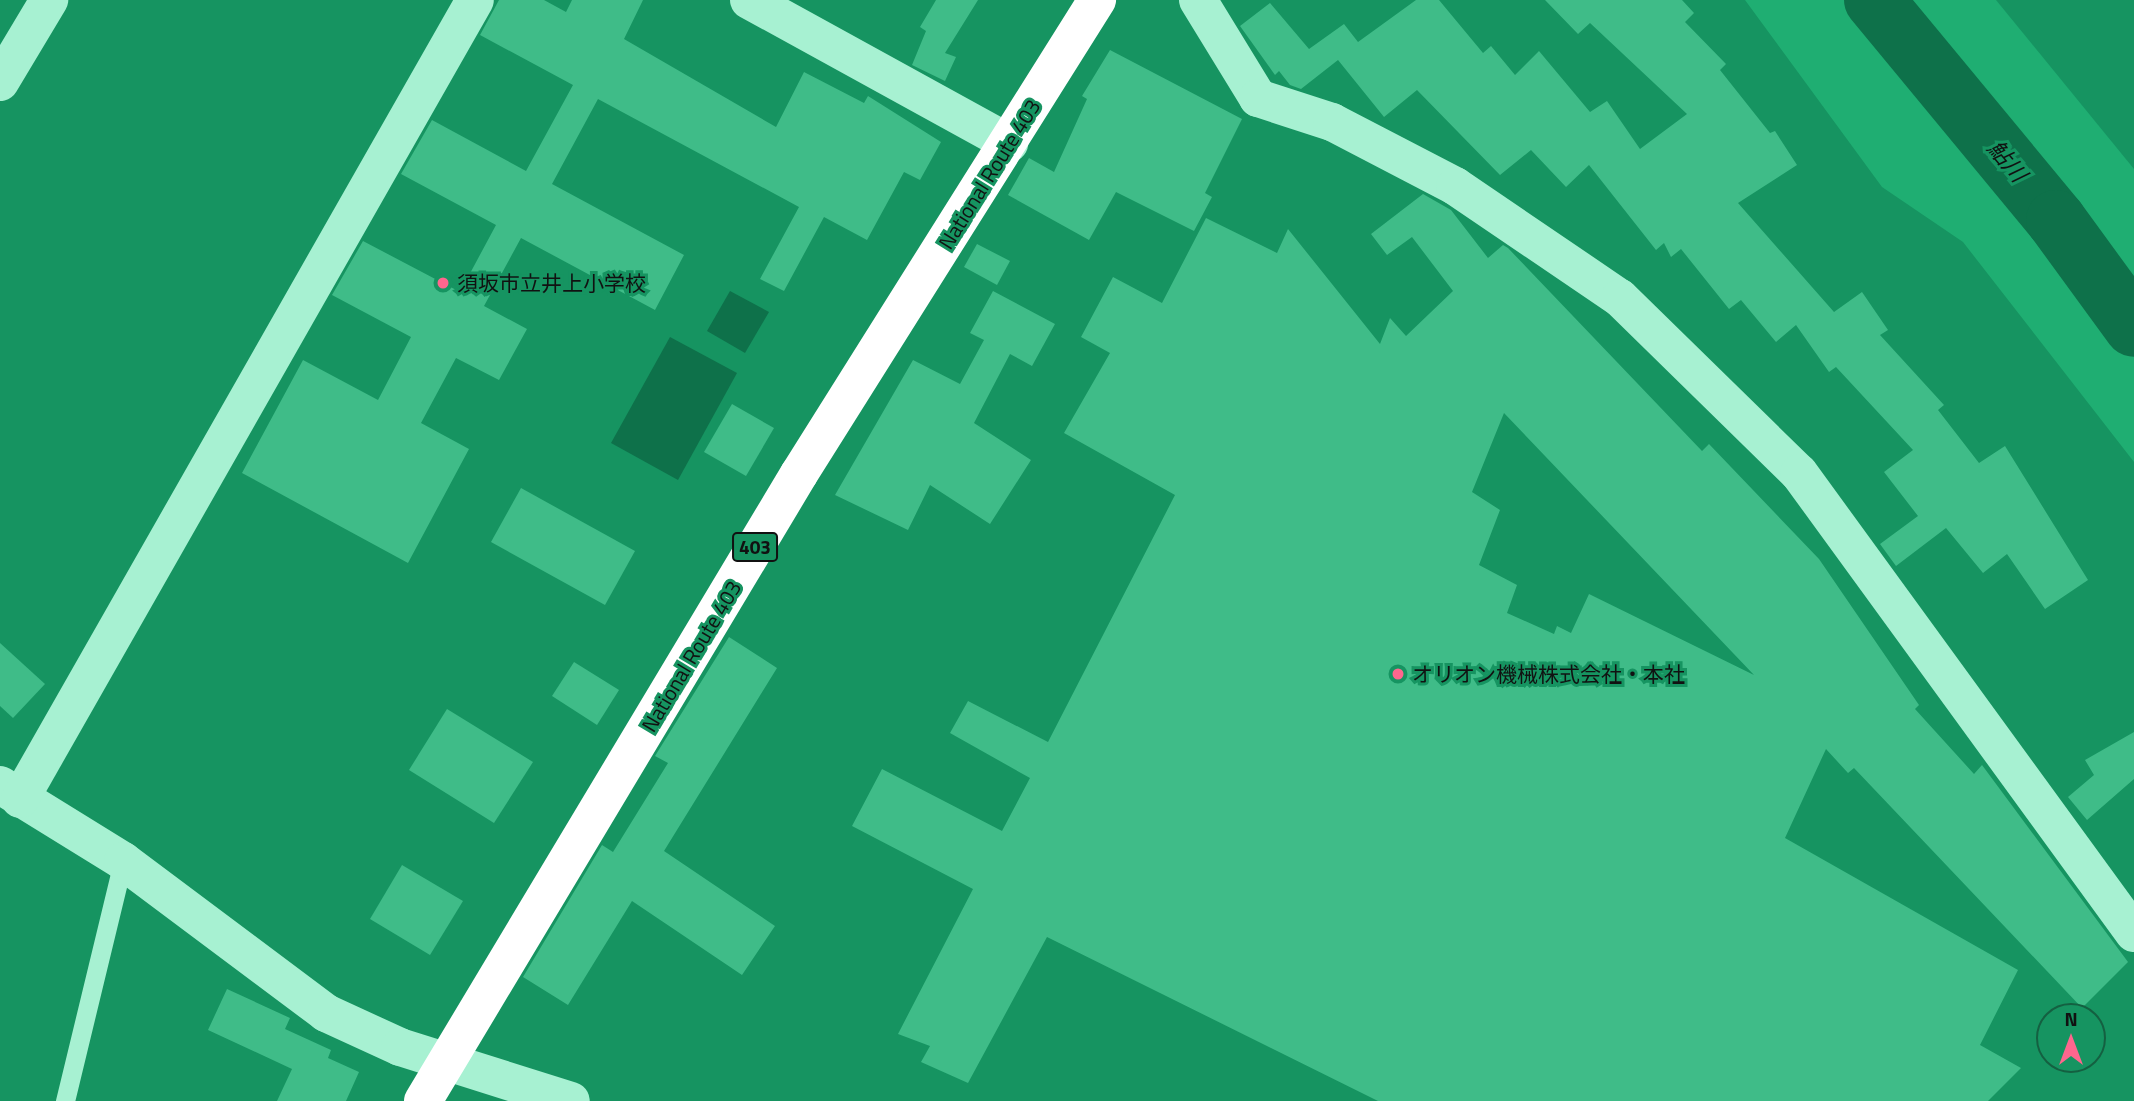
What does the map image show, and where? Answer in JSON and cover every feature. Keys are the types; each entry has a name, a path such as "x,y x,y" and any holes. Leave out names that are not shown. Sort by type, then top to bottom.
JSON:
{"highway":[{"name":"National Route 403","path":"423,1101 799,474 1097,0"}],"street":[{"path":"0,82 49,0"},
{"path":"474,0 10,792 123,861 326,1013 400,1047 571,1101"},
{"path":"749,0 1009,143"},
{"path":"1198,0 1258,98 1332,122 1455,186 1620,298 1789,463 2134,933"}],"lane":[{"path":"65,1101 123,861"}],"shaded area":[{"path":"1745,0 1855,0 1906,56 2134,349 2134,462 1963,242 1882,187"},
{"path":"1900,0 1996,0 2134,169 2134,292"},
{"path":"730,291 769,312 745,353 707,331"},
{"path":"670,337 737,373 678,480 611,443"}],"building":[{"path":"499,0 544,0 566,12 572,0 643,0 624,39 776,127 804,72 864,103 868,96 941,142 920,180 904,172 867,240 824,217 784,291 760,279 799,207 598,99 552,184 684,255 655,310 521,238 484,306 527,329 499,380 456,358 421,423 469,449 408,563 242,473 303,360 378,400 411,337 332,295 363,241 460,292 496,225 401,174 432,120 526,171 573,85 480,35"},
{"path":"936,0 978,0 945,53 956,57 945,81 912,65 926,31 920,27"},
{"path":"1416,0 1439,0 1483,53 1491,46 1515,75 1539,51 1590,112 1607,101 1640,149 1687,114 1590,23 1578,34 1545,0 1682,0 1694,13 1685,22 1726,64 1720,70 1770,133 1775,131 1797,165 1738,203 1834,312 1862,292 1888,330 1880,335 1944,405 1938,410 1979,463 2005,446 2088,580 2045,609 2007,554 1983,573 1946,528 1896,566 1880,544 1918,516 1884,472 1913,450 1836,367 1829,372 1796,325 1776,342 1741,300 1729,309 1681,249 1671,257 1664,243 1656,250 1589,165 1566,187 1531,150 1500,175 1417,90 1384,117 1338,60 1301,89 1290,85 1279,71 1275,75 1240,26 1270,3 1309,49 1344,24 1358,42"},
{"path":"1110,50 1242,119 1205,193 1212,197 1194,231 1116,192 1089,240 1008,195 1029,158 1054,172 1087,99 1082,96"},
{"name":"オリオン機械株式会社・本社","path":"1423,194 1451,210 1488,258 1503,245 1508,248 1702,451 1709,444 1819,559 1919,705 1915,709 1974,774 1982,765 2128,962 2087,1003 2077,1003 1854,768 1848,773 1826,749 1785,838 2018,970 1980,1045 2021,1068 1988,1101 1378,1101 1047,937 968,1083 921,1062 930,1046 898,1034 973,889 852,826 882,769 1002,831 1030,778 950,733 968,701 1048,742 1175,495 1064,433 1110,353 1081,337 1113,277 1162,303 1206,218 1277,253 1288,229 1380,344 1390,318 1406,336 1453,291 1412,237 1387,255 1371,234","holes":["1504,413 1754,675 1589,594 1571,633 1557,626 1554,634 1507,613 1517,585 1479,565 1500,510 1472,492"]},
{"path":"977,244 1010,261 997,285 964,267"},
{"path":"993,291 1055,324 1032,366 1010,354 974,423 1031,460 990,524 930,485 908,530 835,495 913,360 960,384 984,340 970,333"},
{"path":"732,404 774,428 746,476 704,452"},
{"path":"521,488 635,551 605,605 491,542"},
{"path":"729,637 777,668 664,851 775,926 742,975 632,901 568,1005 523,977 602,845 613,852 668,763 655,756"},
{"path":"0,643 45,684 13,718 0,706"},
{"path":"574,662 619,690 597,725 552,696"},
{"path":"447,709 533,762 494,823 409,770"},
{"path":"2134,732 2134,779 2087,820 2068,797 2094,775 2085,760"},
{"path":"402,865 463,901 430,955 370,919"},
{"path":"227,989 290,1018 285,1029 331,1050 328,1058 359,1072 346,1101 277,1101 292,1069 208,1030"}],"waterway":[{"name":"鮎川","path":"1874,0 2056,220 2134,327"}],"place":[{"name":"須坂市立井上小学校","path":"443,283"},
{"name":"オリオン機械株式会社・本社","path":"1398,674"}]}
